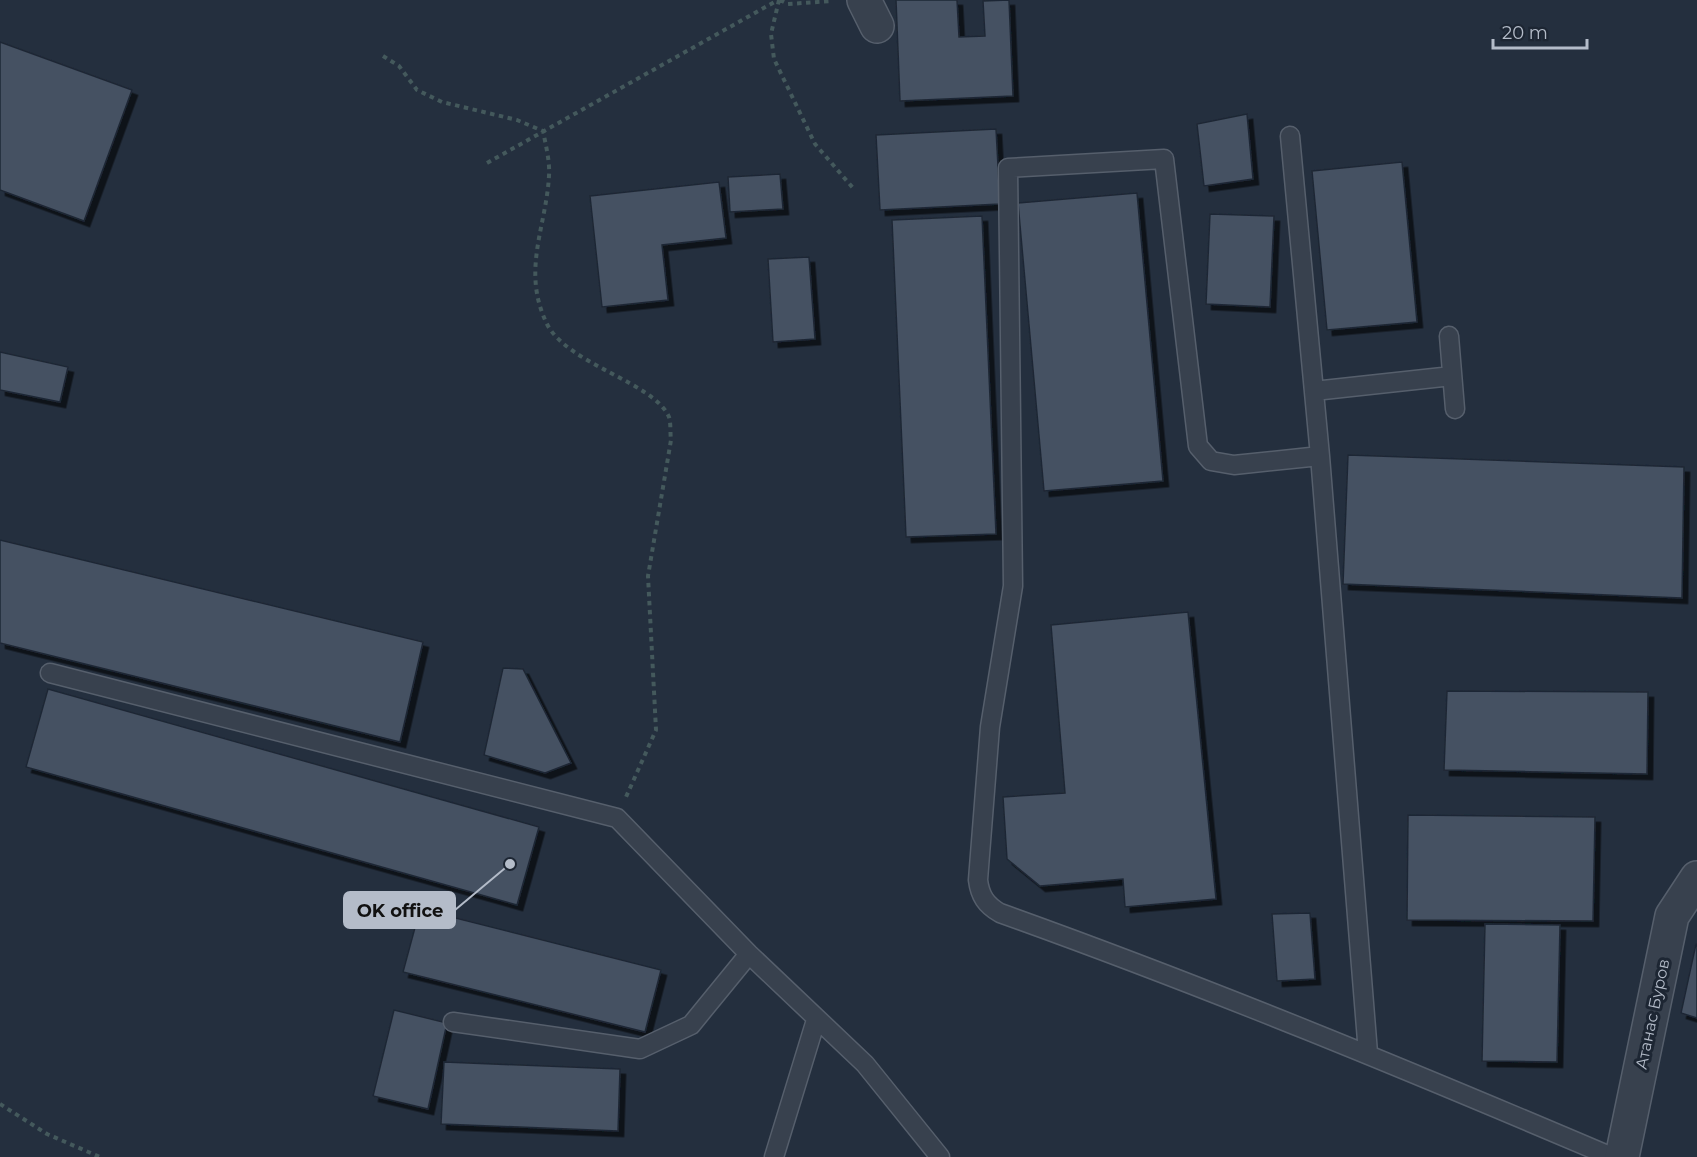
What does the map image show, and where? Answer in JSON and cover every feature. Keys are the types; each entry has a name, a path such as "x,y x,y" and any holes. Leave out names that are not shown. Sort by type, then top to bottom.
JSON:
{"street":[{"name":"Атанас Буров","path":"1622,1157 1672,916 1697,878"}],"lane":[{"path":"1290,136 1320,456 1368,1053"},
{"path":"1320,456 1234,465 1211,461 1198,446 1164,159 1008,168 1013,586 990,727 979,891 991,908 1000,913 1157,969 1368,1053 1612,1157"},
{"path":"1449,336 1455,409"},
{"path":"1314,391 1452,376"},
{"path":"50,673 616,818 749,954 865,1064 940,1157"},
{"path":"453,1022 640,1049 691,1025 749,954"},
{"path":"774,1157 816,1020"}],"path":[{"path":"779,0 788,4 843,0"},
{"path":"487,163 779,0"},
{"path":"779,0 771,34 774,59 815,144 853,188"},
{"path":"383,56 399,66 417,90 442,102 517,120 543,131"},
{"path":"543,131 549,176 535,250 537,292 548,325 565,345 656,399 669,418 671,440 648,576 656,730 616,818"},
{"path":"0,1104 47,1134 100,1157"}],"building":[{"path":"896,0 957,0 959,37 985,36 983,1 1009,0 1013,96 900,101"},
{"path":"0,42 132,90 84,221 0,190"},
{"path":"1247,114 1253,179 1204,186 1197,124"},
{"path":"996,129 1000,204 880,210 876,135"},
{"path":"1402,162 1417,322 1327,330 1312,171"},
{"path":"780,174 783,209 730,212 728,177"},
{"path":"719,182 726,238 662,245 668,300 602,307 590,196"},
{"path":"1137,193 1163,481 1044,491 1018,203"},
{"path":"1210,214 1274,216 1270,307 1206,304"},
{"path":"982,216 996,534 906,537 892,220"},
{"path":"809,257 815,339 773,342 768,259"},
{"path":"0,352 68,367 60,402 0,390"},
{"path":"1348,455 1684,467 1682,598 1343,584"},
{"path":"0,540 423,642 400,742 0,643"},
{"path":"1188,612 1216,899 1125,907 1123,879 1040,886 1007,859 1003,797 1065,793 1051,625"},
{"path":"503,668 523,669 571,763 545,773 484,755"},
{"path":"48,689 539,827 517,905 26,767"},
{"path":"1447,691 1648,692 1647,774 1444,770"},
{"path":"1408,815 1595,817 1593,921 1407,920"},
{"path":"420,909 661,970 645,1032 403,972"},
{"path":"1310,913 1315,979 1277,981 1272,914"},
{"path":"1485,924 1560,925 1557,1062 1482,1061"},
{"path":"1697,944 1697,1018 1681,1013"},
{"path":"394,1010 447,1023 428,1109 373,1096"},
{"path":"444,1062 620,1069 618,1131 441,1124"}],"place":[{"name":"OK office","path":"510,864"}]}
